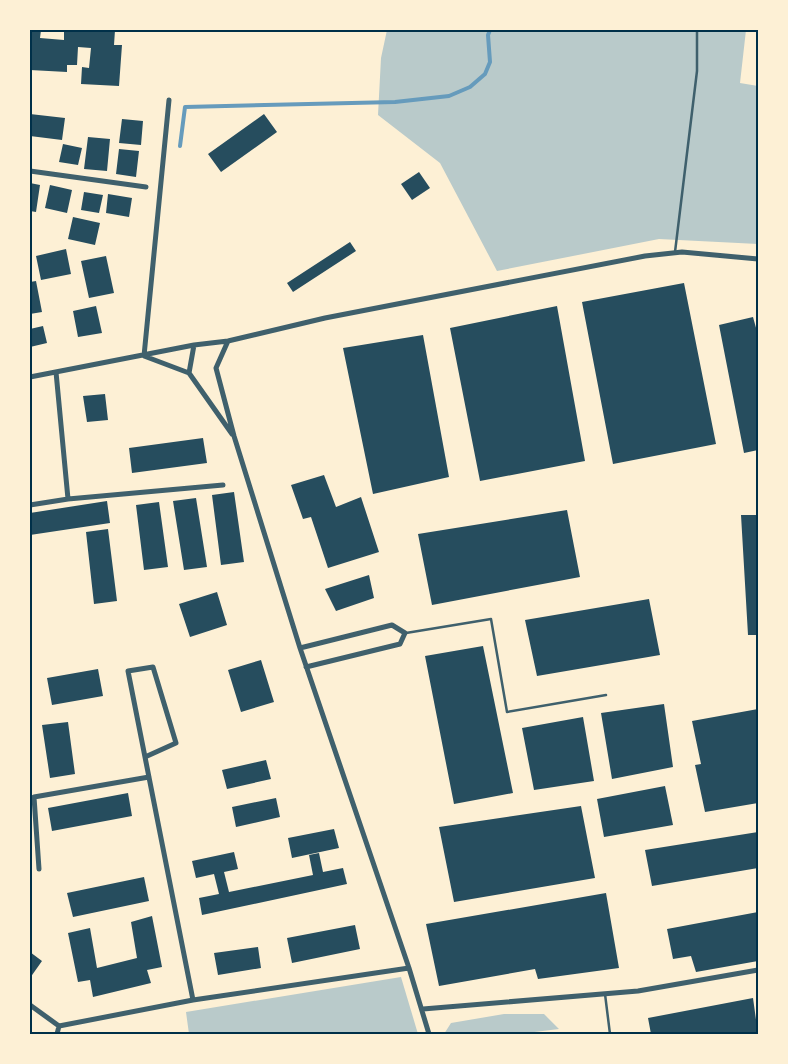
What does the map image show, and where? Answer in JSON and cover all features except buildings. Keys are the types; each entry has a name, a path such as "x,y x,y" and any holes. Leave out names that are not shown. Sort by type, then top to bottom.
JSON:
{"street":[{"path":"144,356 169,100"},
{"path":"30,170 146,187"},
{"path":"30,377 194,345 228,341 325,318 675,252 758,259"},
{"path":"228,341 216,368 234,436 306,667 423,1009 429,1034"},
{"path":"189,374 194,345"},
{"path":"144,356 189,374 234,436"},
{"path":"56,372 68,499"},
{"path":"30,505 68,499 223,485"},
{"path":"300,648 392,625 405,633 400,644 306,667"},
{"path":"145,757 176,742 153,667 128,671 193,1000"},
{"path":"39,869 32,797 150,777"},
{"path":"30,1005 59,1026 193,1000 409,968"},
{"path":"423,1009 638,991 758,970"},
{"path":"58,1034 59,1026"}],"lane":[{"path":"675,252 697,71 697,30"},
{"path":"405,633 491,619 508,712 606,694"},
{"path":"606,994 610,1034"}],"shaded area":[{"path":"387,30 746,30 740,83 758,86 758,244 659,239 497,271 440,163 378,115 381,58"},
{"path":"401,977 418,1034 189,1034 186,1012"},
{"path":"504,1014 544,1014 559,1029 518,1034 444,1034 451,1023"}],"waterway":[{"path":"180,146 185,107 395,102 449,96 470,87 485,74 490,62 488,35 490,30"}]}
